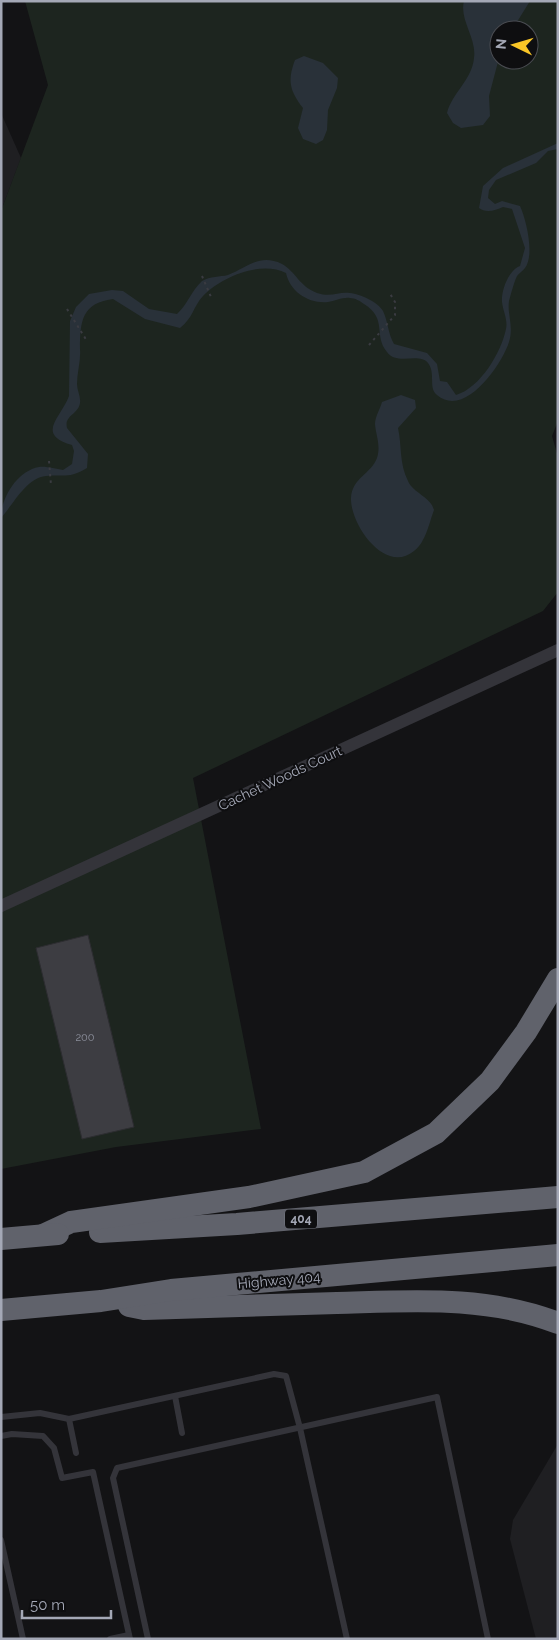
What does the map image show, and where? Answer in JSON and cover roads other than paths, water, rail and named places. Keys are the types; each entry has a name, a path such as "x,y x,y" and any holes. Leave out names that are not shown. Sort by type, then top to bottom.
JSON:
{"highway":[{"path":"43,1235 71,1222 249,1197 364,1172 436,1133 490,1081 526,1032 558,979"},
{"name":"404","path":"1,1239 237,1224 558,1197"},
{"name":"Highway 404","path":"1,1310 101,1301 171,1290 558,1255"},
{"path":"101,1301 144,1309 430,1301 484,1303 530,1312 558,1323"}],"street":[{"name":"Cachet Woods Court","path":"1,906 558,650"}],"lane":[{"path":"1,1417 40,1413 69,1419 274,1374 286,1376 300,1428 347,1639"},
{"path":"175,1396 182,1433"},
{"path":"148,1639 113,1478 117,1468 437,1397 488,1639"},
{"path":"69,1419 76,1453"},
{"path":"1,1436 12,1434 43,1436 54,1448 62,1478 93,1472 129,1637 110,1639"},
{"path":"1,1540 23,1639"}]}
